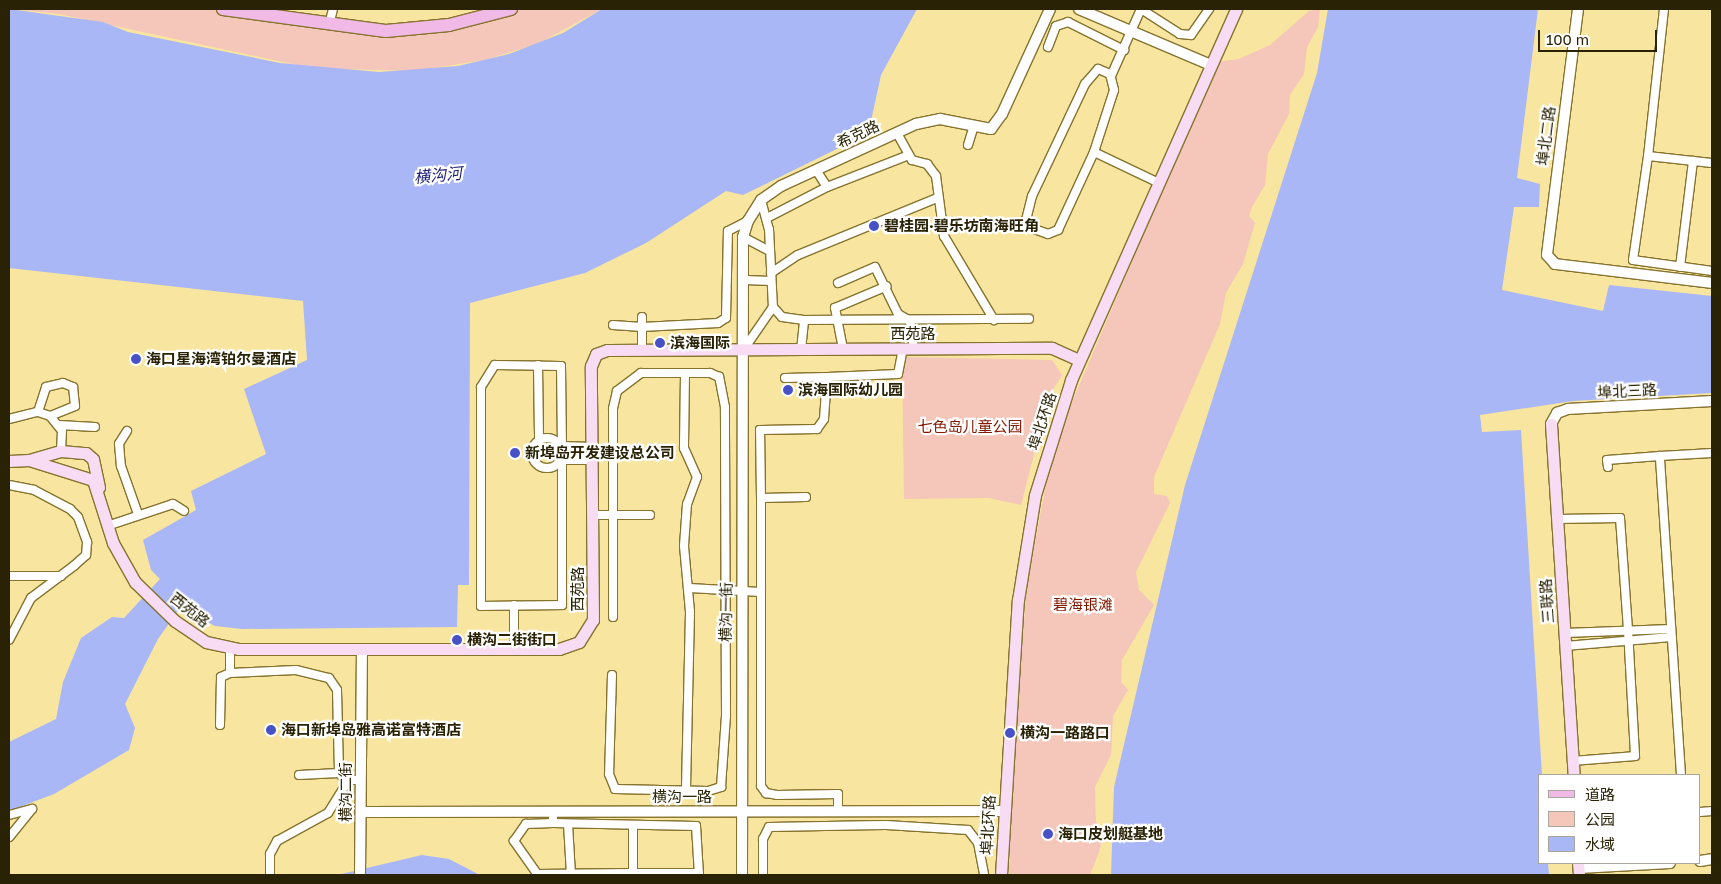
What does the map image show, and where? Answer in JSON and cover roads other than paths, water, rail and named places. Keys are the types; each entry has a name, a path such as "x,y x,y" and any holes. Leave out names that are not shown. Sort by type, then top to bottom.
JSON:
{"main road":[{"path":"223,9 414,26 499,9"},
{"path":"250,9 420,29 511,9"},
{"name":"埠北环路","path":"1001,875 1003,811 1022,564 1038,486 1079,360 1236,9"},
{"name":"西苑路","path":"62,451 86,453 93,459 99,491 110,525 113,543 135,582 175,621 206,642 230,647 514,649 569,647 590,628 593,515 592,359 607,350 1059,349 1079,360"},
{"name":"三联路","path":"1551,424 1574,774"},
{"path":"9,461 29,460 62,451"},
{"path":"29,460 93,480 99,491"}],"street":[{"name":"希克路","path":"744,349 744,237 748,221 761,200 816,170 896,133 932,119 986,132 998,123 1050,9"},
{"path":"1079,9 1129,42"},
{"path":"1112,76 1098,69 1086,82 1032,196 1026,220 1031,228 1048,234 1058,230 1094,152 1114,90 1112,76 1129,42 1141,9 1180,34 1191,35 1209,9"},
{"name":"埠北二路","path":"1578,9 1546,251 1555,264 1712,283"},
{"path":"1664,9 1648,156 1631,255 1636,262 1712,272"},
{"path":"1048,47 1056,26 1068,22 1210,66"},
{"path":"968,145 973,129"},
{"path":"896,133 909,155 928,164 936,176 937,198 944,236 994,320"},
{"path":"1094,152 1159,183"},
{"path":"767,218 827,187 909,155"},
{"path":"1648,156 1712,163"},
{"path":"1680,267 1693,161"},
{"path":"816,170 827,187"},
{"path":"744,280 771,276 798,255 937,198"},
{"path":"761,200 767,218 773,307 782,317 837,321 1030,319"},
{"path":"613,325 642,327 718,323 726,318 728,232 748,221"},
{"path":"744,237 769,251"},
{"path":"838,283 876,267 898,314 910,321"},
{"path":"843,349 835,308 886,286"},
{"path":"744,349 773,307"},
{"path":"642,317 642,350"},
{"path":"801,350 804,320"},
{"path":"785,378 898,374 908,349 910,321"},
{"name":"横沟一街","path":"742,875 744,349"},
{"path":"495,365 561,366 562,446 562,605 481,606 481,387 495,365"},
{"path":"538,366 539,439 533,456 536,466 551,468 562,460 593,460"},
{"path":"612,675 610,783 622,790 716,790 723,779 725,588 724,389 719,377 710,373 641,374 617,392 613,515 614,617"},
{"path":"685,374 684,448 697,477 686,514 684,546 689,588 686,790"},
{"path":"827,376 824,419 817,429 760,430 761,786 766,793 777,796 838,794 838,811"},
{"path":"38,412 46,387 63,383 74,387 75,406 50,416"},
{"name":"埠北三路","path":"1551,424 1556,413 1568,409 1712,400"},
{"path":"9,419 38,412 50,416 59,425 62,451"},
{"path":"59,425 95,427"},
{"path":"127,431 119,444 121,466 138,514"},
{"path":"539,439 562,446 593,447"},
{"path":"1608,467 1607,460 1712,453"},
{"path":"1660,456 1681,774"},
{"path":"9,485 34,490 78,517 85,530 86,555 31,598 9,640"},
{"path":"761,498 806,497"},
{"path":"110,525 138,514 173,504 184,511"},
{"path":"593,515 650,515"},
{"path":"1556,519 1620,518 1628,630 1635,756 1573,761"},
{"path":"9,576 61,576"},
{"path":"689,588 742,588 761,592"},
{"path":"514,605 514,649"},
{"path":"1565,634 1628,630 1672,633"},
{"path":"1565,646 1628,642 1672,633"},
{"path":"230,647 230,673"},
{"name":"横沟二街","path":"360,875 362,648"},
{"path":"220,725 221,677 230,673 296,670 329,678 337,690 339,773"},
{"path":"299,775 339,773 349,780 361,780"},
{"path":"270,875 270,854 277,841 328,813 349,780"},
{"path":"9,814 32,809 9,837"},
{"path":"817,811 817,825"},
{"name":"横沟一路","path":"361,812 1003,811"},
{"path":"553,812 553,823"},
{"path":"553,823 696,826 699,874 538,875 514,841 516,834 526,824 553,823"},
{"path":"568,824 571,874"},
{"path":"763,875 763,839 769,828 817,825 968,830 978,843 984,875"},
{"path":"633,826 633,873"},
{"path":"1579,869 1655,864"}],"water":[{"name":"横沟河","path":"9,9 103,22 128,32 280,63 379,72 458,66 509,54 563,33 602,9 917,9 881,75 871,121 859,138 743,195 726,191 646,243 585,273 470,303 469,585 458,585 457,627 242,629 215,626 180,608 158,639 125,704 135,728 129,750 54,794 9,811 9,742 56,719 63,682 81,638 112,617 124,618 160,579 151,570 143,540 196,510 191,491 266,454 244,389 307,360 303,301 9,268"},
{"path":"1328,9 1538,9 1517,178 1540,184 1539,207 1514,207 1502,290 1603,311 1609,285 1712,296 1712,393 1573,401 1480,415 1482,432 1521,430 1542,774 1538,774 1538,864 1548,864 1549,875 1111,875 1114,787 1185,485 1317,73"},
{"path":"422,855 449,859 480,875 337,875"}],"place":[{"name":"碧桂园·碧乐坊南海旺角","path":"874,226"},
{"name":"滨海国际","path":"660,343"},
{"name":"海口星海湾铂尔曼酒店","path":"136,359"},
{"name":"滨海国际幼儿园","path":"788,390"},
{"name":"新埠岛开发建设总公司","path":"515,453"},
{"name":"横沟二街街口","path":"457,640"},
{"name":"海口新埠岛雅高诺富特酒店","path":"271,730"},
{"name":"横沟一路路口","path":"1010,733"},
{"name":"海口皮划艇基地","path":"1048,834"}],"park label":[{"name":"七色岛儿童公园","path":"970,427"},
{"name":"碧海银滩","path":"1083,605"}]}
